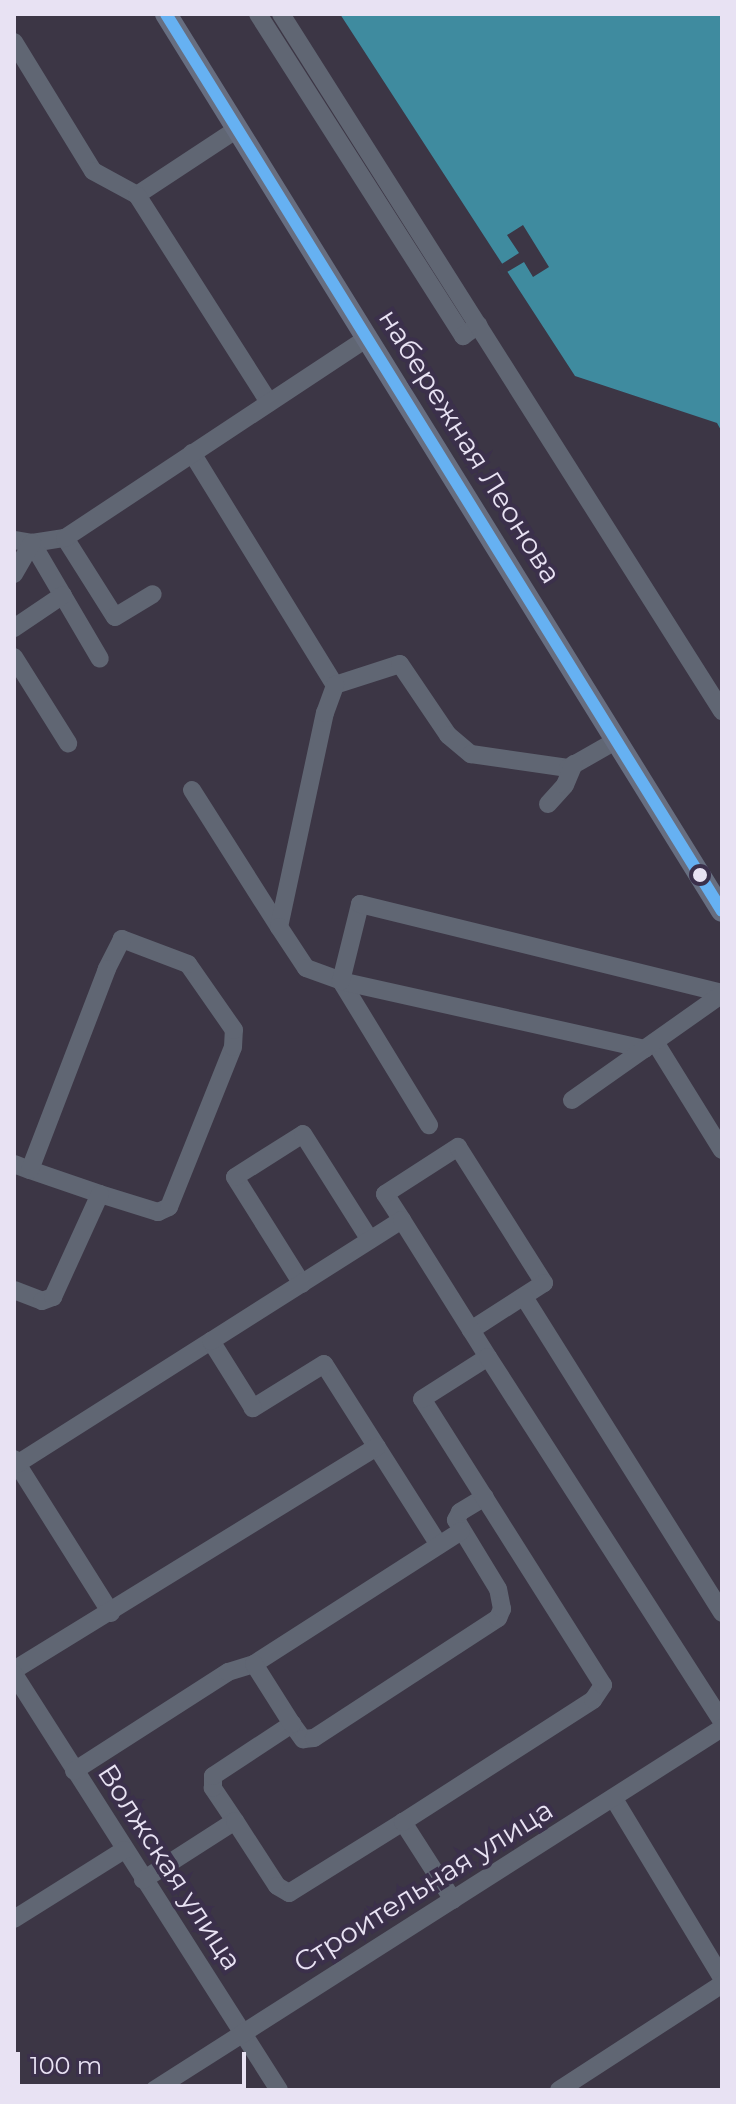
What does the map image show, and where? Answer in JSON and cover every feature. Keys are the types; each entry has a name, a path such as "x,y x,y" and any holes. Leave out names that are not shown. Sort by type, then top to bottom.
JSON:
{"main road":[{"name":"набережная Леонова","path":"166,14 722,911"}],"street":[{"path":"258,14 463,336 478,325"},
{"path":"281,14 722,711"},
{"path":"14,42 93,171 137,195 269,402"},
{"path":"137,195 237,129"},
{"path":"14,555 23,542 65,538 367,338"},
{"path":"192,453 335,685"},
{"path":"65,538 115,617 153,594"},
{"path":"14,574 23,542"},
{"path":"23,542 63,595 100,659"},
{"path":"14,628 63,595"},
{"path":"14,657 68,743"},
{"path":"335,685 400,664 448,735 471,754 568,768 617,740"},
{"path":"279,927 325,713 335,685"},
{"path":"548,804 565,785 574,764"},
{"path":"192,790 306,968 341,981 650,1046 722,1150"},
{"path":"429,1125 341,981 360,904 722,994"},
{"path":"122,939 188,964 234,1030 233,1047 169,1207 158,1212 100,1194 22,1167 122,939"},
{"path":"572,1100 722,994"},
{"path":"302,1284 235,1177 269,1155 303,1134 370,1240"},
{"path":"471,1330 544,1283 458,1147 385,1194 402,1220 471,1330 488,1357 722,1725"},
{"path":"14,1290 42,1301 53,1297 100,1194"},
{"path":"111,1613 16,1462 402,1220"},
{"path":"524,1297 722,1613"},
{"path":"211,1341 253,1408 324,1364 439,1545"},
{"path":"292,1724 213,1776 213,1788 277,1886 289,1893 593,1700 603,1685 422,1399 488,1357"},
{"path":"14,1672 377,1447"},
{"path":"254,1664 303,1739 314,1738 498,1618 502,1609 498,1589 461,1531 457,1515 485,1497"},
{"path":"74,1771 228,1672 254,1664 461,1531"},
{"name":"Волжская улица","path":"14,1672 143,1880 279,2090"},
{"name":"Строительная улица","path":"154,2090 614,1799 722,1725"},
{"path":"559,2090 722,1981 614,1799"},
{"path":"143,1880 235,1821"},
{"path":"403,1822 453,1900"},
{"path":"14,1919 124,1850"}],"water":[{"path":"340,14 722,14 722,432 717,423 575,376"}],"pier":[{"path":"523,225 549,267 533,277 524,262 502,275 497,267 519,253 507,235"}],"transit line":[{"path":"166,14 722,911"}]}
